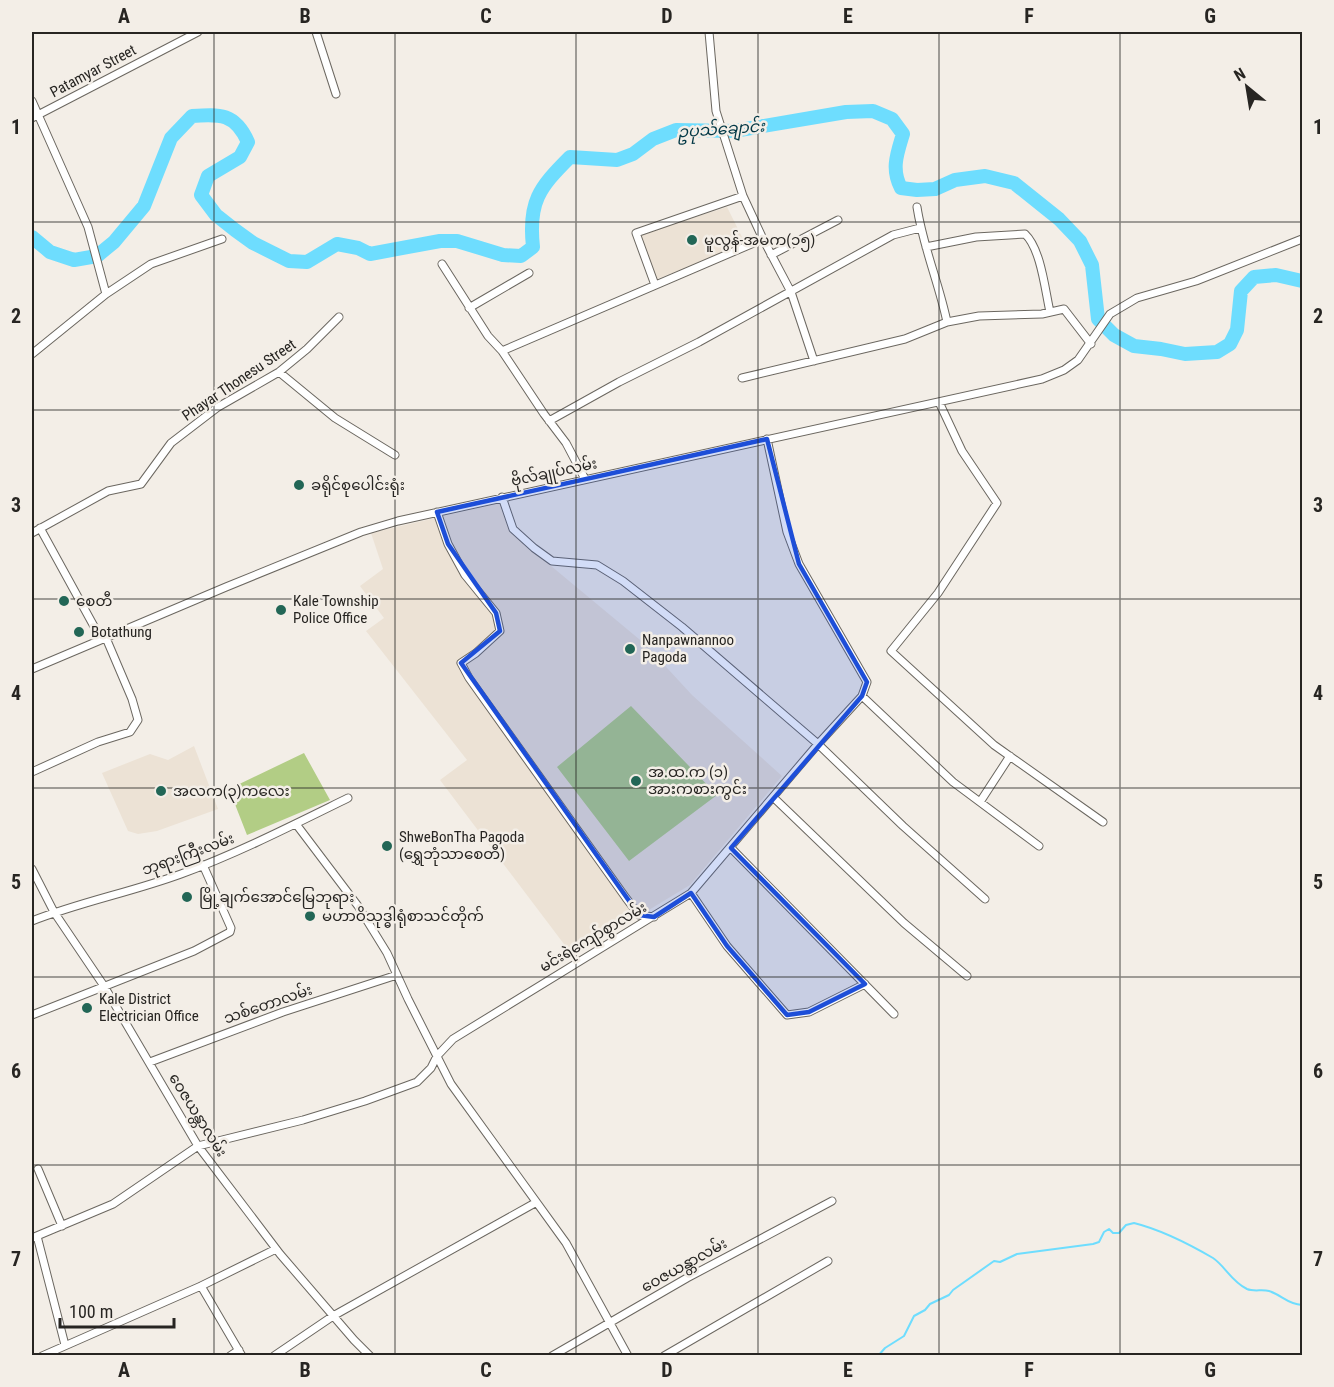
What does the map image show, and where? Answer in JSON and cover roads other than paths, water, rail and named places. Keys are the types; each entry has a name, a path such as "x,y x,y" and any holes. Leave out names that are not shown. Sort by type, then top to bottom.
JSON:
{"street":[{"name":"Patamyar Street","path":"35,116 198,32"},
{"path":"316,32 336,94"},
{"path":"709,32 716,111 743,196 791,292 814,361"},
{"path":"32,101 35,116 88,227 106,294"},
{"path":"655,285 636,233 743,196"},
{"path":"917,207 920,228 943,300 947,322"},
{"path":"771,255 838,220"},
{"path":"549,421 893,235 920,228"},
{"path":"926,247 976,237 1025,234 1031,239 1040,267 1050,312"},
{"path":"32,354 106,294 151,264 222,239"},
{"path":"502,351 763,239"},
{"name":"ဗိုလ်ချုပ်လမ်း","path":"32,669 361,532 398,521 1026,384 1058,373 1078,360 1110,314 1137,298 1196,281 1302,240"},
{"path":"442,264 488,336 502,351 566,443 585,479"},
{"path":"469,308 529,273"},
{"path":"742,378 905,339 947,322 979,316 1050,312 1064,309 1090,344"},
{"name":"Phayar Thonesu Street","path":"32,533 108,491 141,484 171,443 218,407 279,372 308,349 339,317"},
{"path":"279,372 335,418 395,455"},
{"path":"939,402 962,452 997,503 938,593 891,651 994,745 1103,822"},
{"path":"767,439 787,532 799,564 867,682 862,696 953,782 1039,846"},
{"path":"502,497 513,529 534,548 552,561 597,565 623,581 699,641 818,744 903,826 985,899"},
{"path":"437,512 448,544 465,575 496,614 500,631 462,663 465,670 639,915 654,917"},
{"path":"32,772 98,742 130,732 138,720 132,699 106,638 96,630 40,528"},
{"name":"မင်းရဲကျော်စွာလမ်း","path":"34,1237 113,1204 198,1146 303,1120 417,1082 453,1039 691,893 862,696"},
{"path":"980,802 1010,756"},
{"path":"773,797 904,923 967,976"},
{"name":"ဘုရားကြီးလမ်း","path":"32,921 54,912 180,874 250,846 348,798"},
{"path":"296,824 358,906 387,953 451,1084 566,1243 627,1356"},
{"path":"731,848 894,1014"},
{"path":"32,1015 194,951 231,932 202,865"},
{"name":"ဝေဇယန္တာလမ်း","path":"32,869 54,912 104,987 198,1146 276,1249 370,1356"},
{"path":"691,893 727,946 787,1015 809,1012 865,984"},
{"name":"သစ်တောလမ်း","path":"150,1062 283,1012 397,975"},
{"path":"38,1169 62,1226"},
{"name":"ဝေဇယန္တာလမ်း","path":"552,1356 697,1272 832,1201"},
{"path":"274,1356 333,1316 535,1203"},
{"path":"34,1237 65,1345"},
{"path":"42,1356 201,1286 276,1249"},
{"path":"664,1356 828,1261"},
{"path":"201,1286 241,1353 230,1356"}],"waterway":[{"name":"ဥပုသ်ချောင်း","path":"32,237 50,252 74,260 97,256 114,242 144,206 171,138 192,116 226,117 238,125 248,142 240,157 208,176 201,195 216,215 253,243 289,261 307,262 337,244 358,248 370,254 440,241 457,241 503,255 521,256 533,247 532,218 538,197 550,178 570,157 617,160 633,154 653,139 676,130 734,131 846,112 873,111 892,119 903,134 896,168 901,188 935,189 955,180 985,176 1014,183 1059,219 1080,241 1092,265 1098,319 1114,335 1134,346 1185,354 1217,352 1230,344 1237,330 1241,291 1254,277 1276,275 1302,281"},
{"path":"878,1356 885,1348 904,1336 914,1316 930,1304 949,1295 994,1261 1000,1262 1017,1254 1093,1244 1099,1242 1104,1232 1109,1229 1113,1233 1119,1233 1126,1225 1134,1223 1155,1229 1213,1258 1247,1289 1269,1291 1292,1303 1302,1305"}],"place":[{"name":"မူလွန်-အမက(၁၅)","path":"692,240"},
{"name":"ခရိုင်စုပေါင်းရုံး","path":"299,485"},
{"name":"စေတီ","path":"64,601"},
{"name":"Kale Township Police Office","path":"281,610"},
{"name":"Botathung","path":"79,632"},
{"name":"Nanpawnannoo Pagoda","path":"630,649"},
{"name":"အ.ထ.က (၁) အားကစားကွင်း","path":"636,781"},
{"name":"အလက(၃)ကလေး","path":"161,791"},
{"name":"ShweBonTha Pagoda (ရွှေဘုံသာစေတီ)","path":"387,846"},
{"name":"မြို့ချက်အောင်မြေဘုရား","path":"187,897"},
{"name":"မဟာဝိသုဒ္ဓါရုံစာသင်တိုက်","path":"310,916"},
{"name":"Kale District Electrician Office","path":"87,1008"}]}
